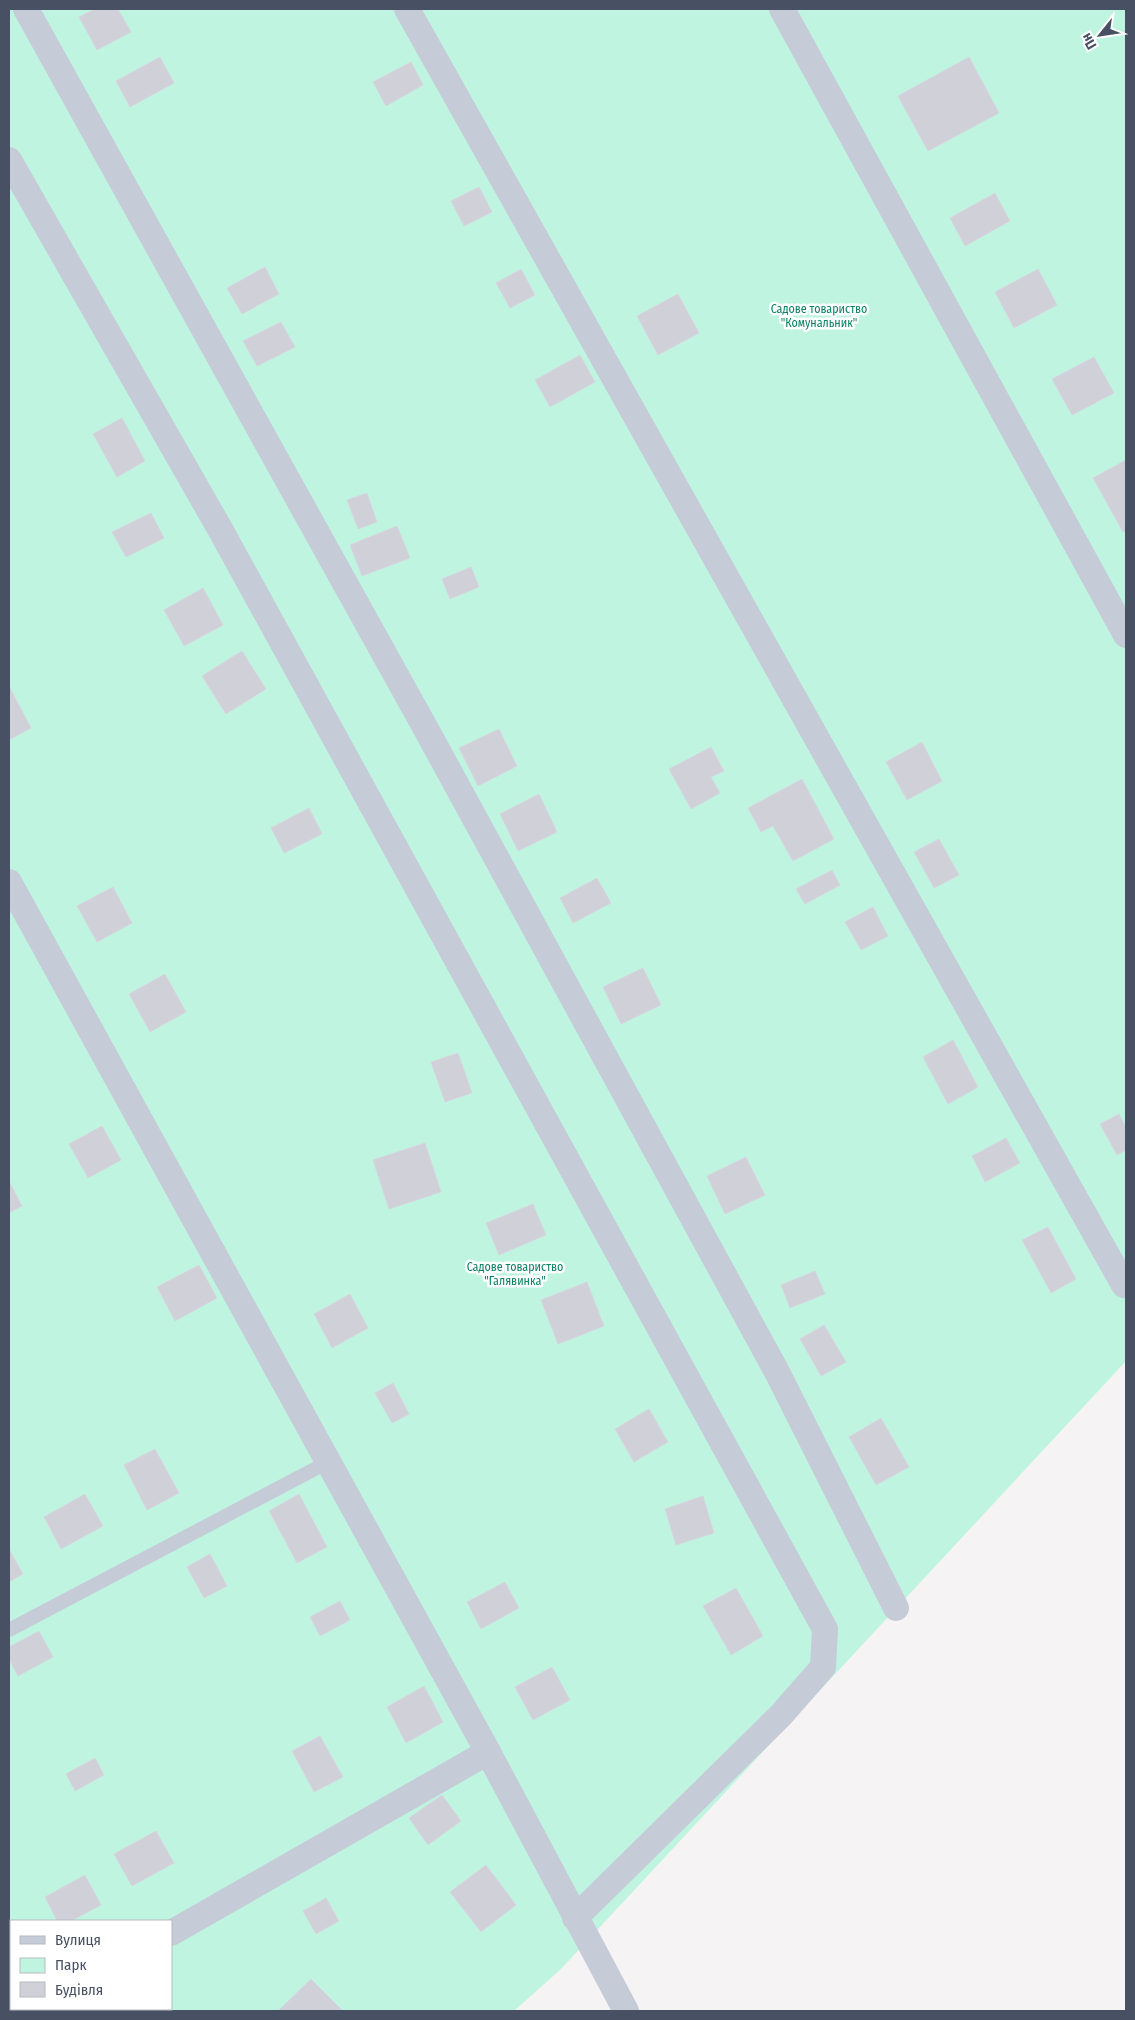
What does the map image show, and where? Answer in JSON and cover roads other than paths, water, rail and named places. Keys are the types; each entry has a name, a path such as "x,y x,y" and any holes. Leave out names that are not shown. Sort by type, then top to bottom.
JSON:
{"street":[{"path":"26,9 426,729 777,1372 896,1608"},
{"path":"407,9 1124,1285"},
{"path":"782,9 1126,635"},
{"path":"9,160 220,529 825,1629 823,1667 781,1715 575,1918"},
{"path":"9,882 488,1752 626,2011"},
{"path":"172,1932 488,1752"}],"lane":[{"path":"9,1630 328,1462"}],"park label":[{"name":"Садове товариство \"Комунальник\"","path":"819,316"},
{"name":"Садове товариство \"Галявинка\"","path":"515,1274"}]}
